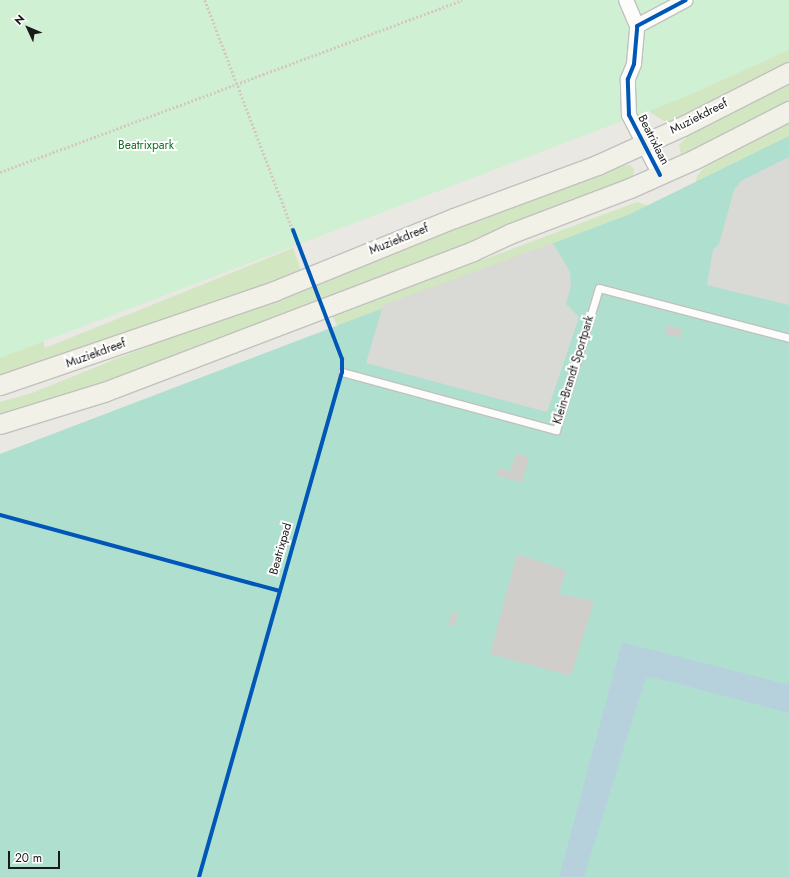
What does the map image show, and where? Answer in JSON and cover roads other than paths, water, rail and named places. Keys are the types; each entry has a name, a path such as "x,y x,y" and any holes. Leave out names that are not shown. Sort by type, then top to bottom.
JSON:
{"main road":[{"name":"Muziekdreef","path":"0,385 274,290 454,218 597,165 644,144 789,72"},
{"path":"0,424 104,392 473,251 509,234 660,175 789,111"}],"street":[{"path":"626,0 637,26 686,0"},
{"name":"Beatrixlaan","path":"637,26 627,97 629,115 660,175"}],"lane":[{"name":"Klein-Brandt Sportpark","path":"342,372 556,430 599,288 789,338"}],"water":[{"path":"622,642 789,685 789,713 649,677 645,680 584,877 559,877"}],"park label":[{"name":"Beatrixpark","path":"146,146"}]}
